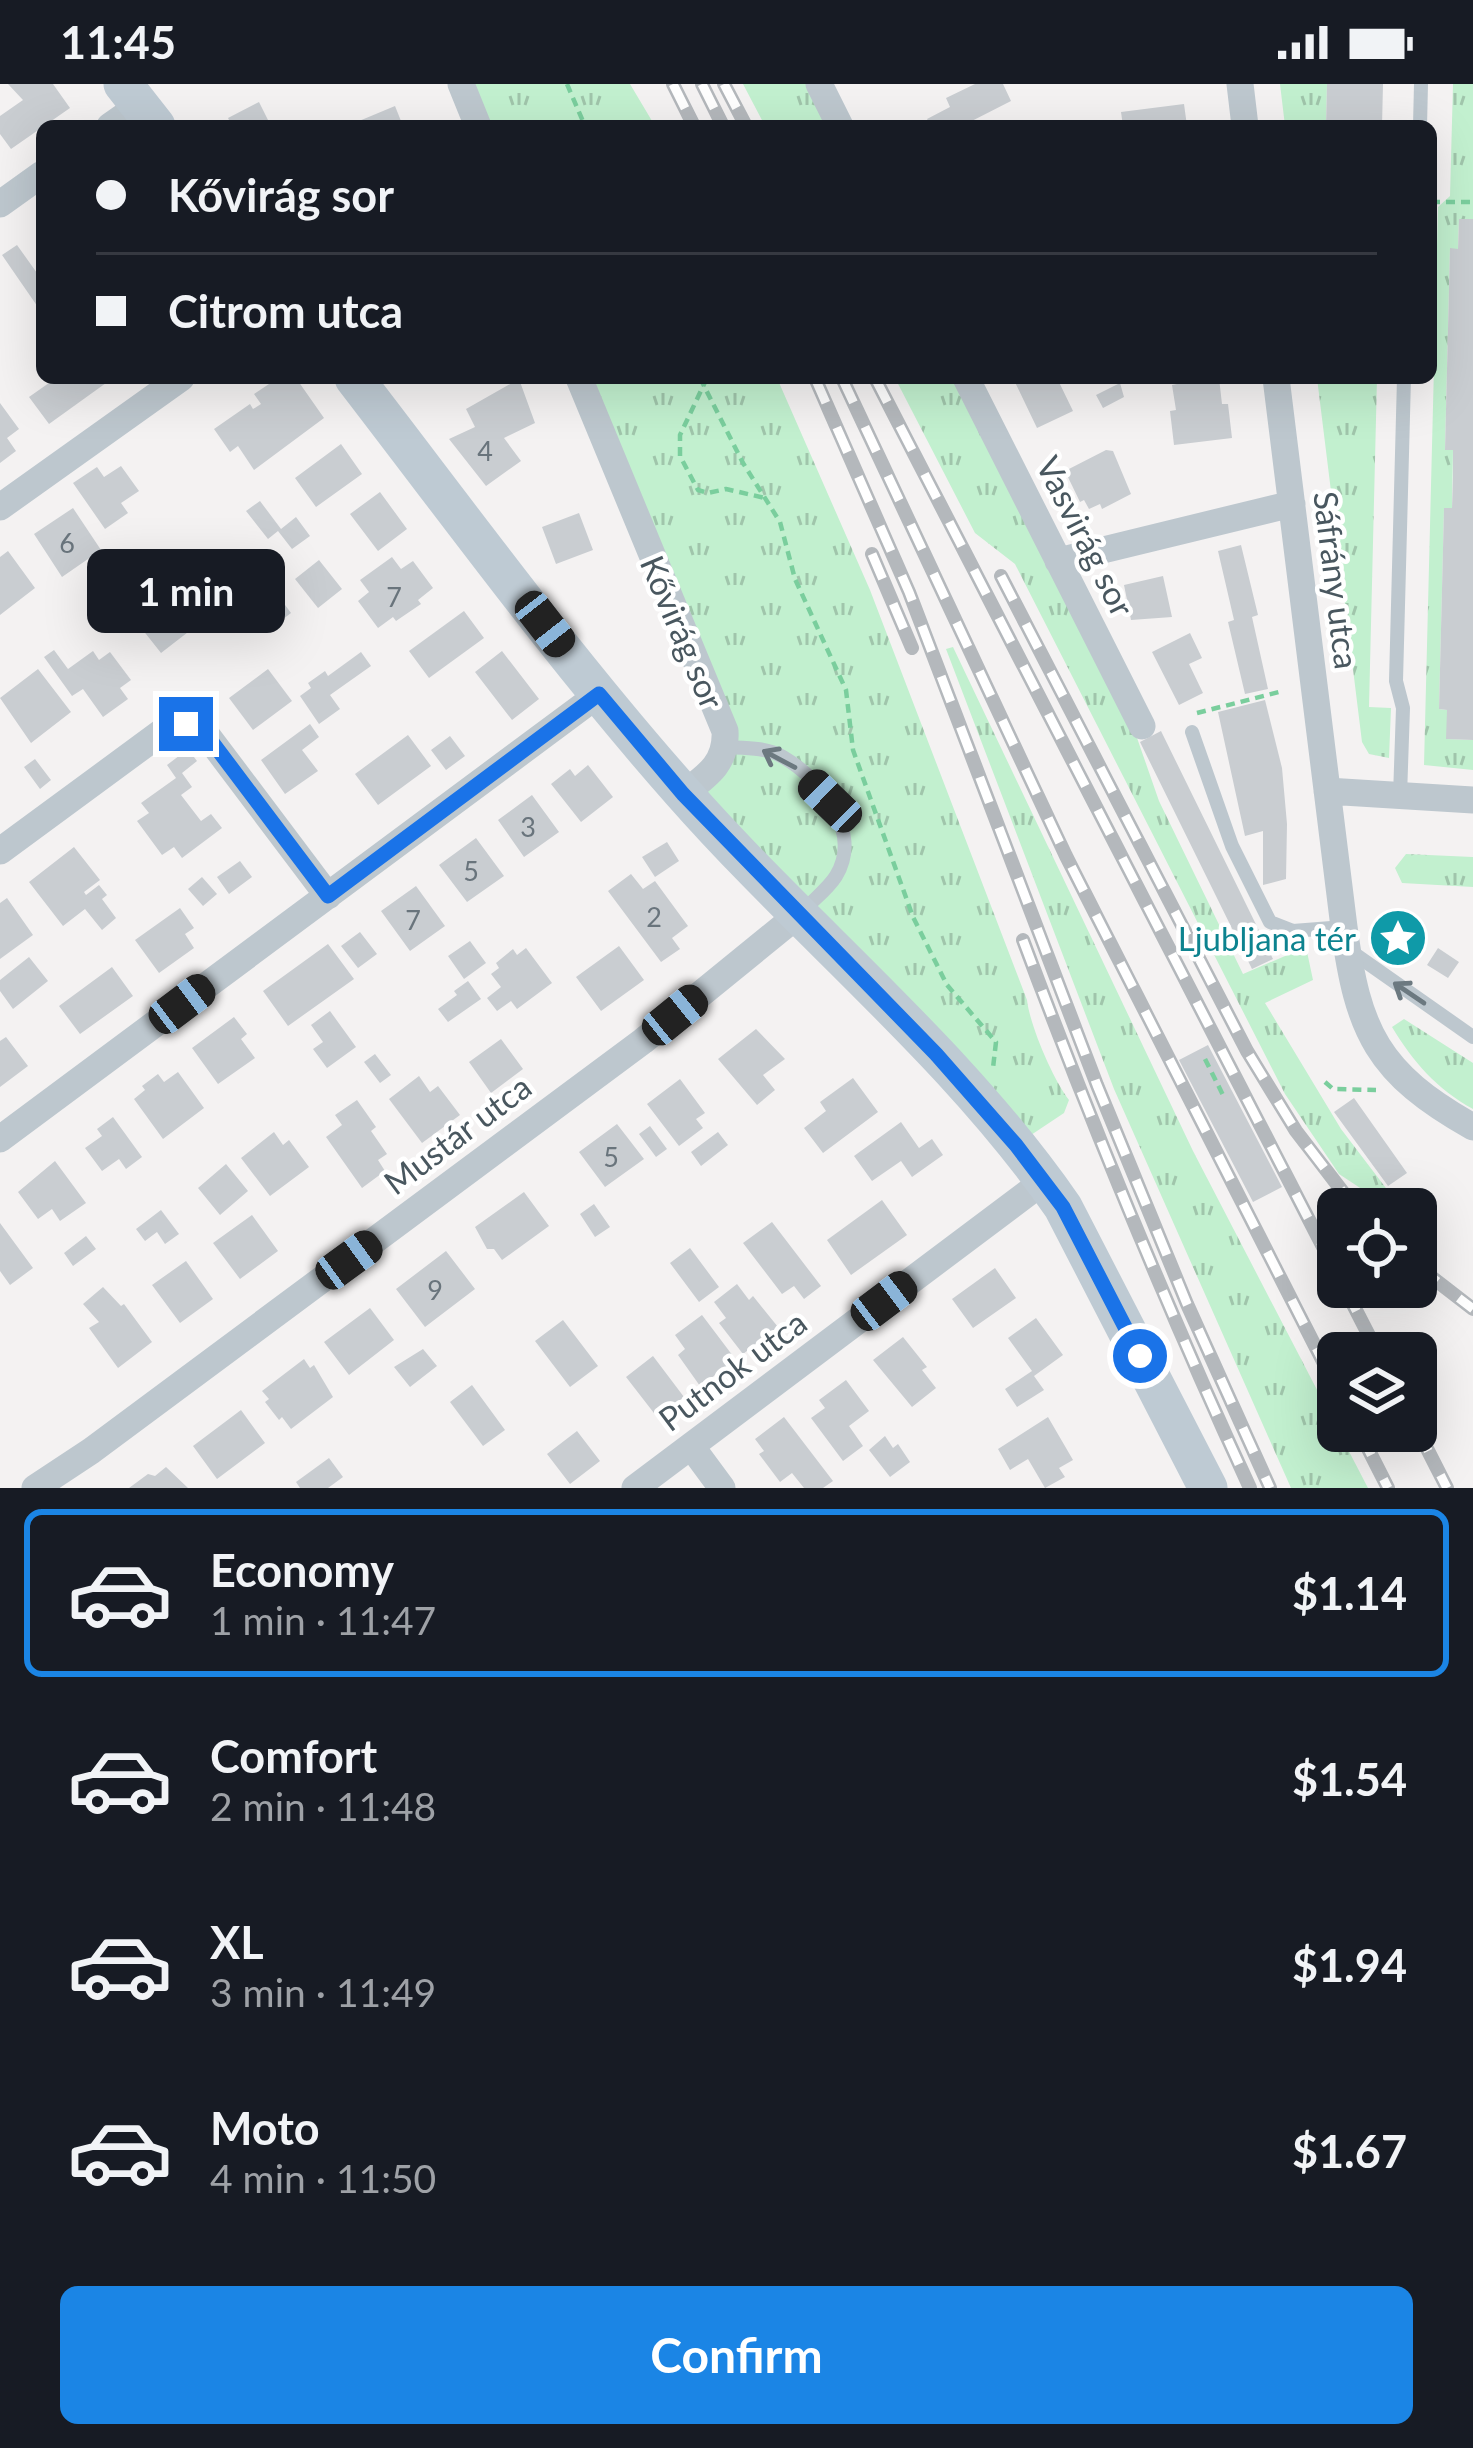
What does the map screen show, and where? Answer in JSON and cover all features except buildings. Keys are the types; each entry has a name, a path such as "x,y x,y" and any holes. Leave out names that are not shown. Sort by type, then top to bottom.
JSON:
{"street":[{"path":"461,84 476,120"},
{"path":"819,84 837,120"},
{"path":"1240,84 1244,120"},
{"path":"0,204 36,178"},
{"path":"0,507 173,384"},
{"path":"359,384 599,694 683,794 974,1096 1045,1180 1208,1488"},
{"name":"Kővirág sor","path":"581,384 725,731 726,747 718,766 683,794"},
{"name":"Vasvirág sor","path":"969,384 1142,726"},
{"name":"Sáfrány utca","path":"1277,384 1327,791"},
{"path":"1058,561 1292,504"},
{"path":"0,1139 599,694"},
{"path":"0,851 166,729 186,724 203,730 328,896"},
{"path":"1473,800 1327,791 1357,1006 1378,1049 1430,1099 1473,1127"},
{"name":"Mustár utca","path":"35,1488 644,1041 799,914"},
{"name":"Putnok utca","path":"635,1488 1045,1180"},
{"path":"691,1446 722,1488"}],"lane":[{"path":"1420,120 1421,84"},
{"path":"1400,796 1403,708 1396,681 1405,384"},
{"path":"1192,732 1232,846 1270,922 1294,931 1345,937 1473,1037"},
{"path":"726,747 785,757 830,801 841,821 846,838 835,878 799,914"}],"path":[{"path":"567,84 582,120"},
{"path":"1437,202 1473,202"},
{"path":"702,384 780,522 795,579 846,690 858,766 913,917 946,985 996,1042 992,1079 974,1096"},
{"path":"703,388 680,434 680,455 698,490 726,489 766,498"},
{"path":"1142,726 1279,692"},
{"path":"1205,1059 1225,1100"},
{"path":"1325,1082 1333,1089 1348,1091 1381,1089"}],"green space":[{"path":"461,84 630,84 651,120 476,120"},
{"path":"743,84 819,84 837,120 762,120"},
{"path":"1280,84 1327,84 1326,120 1284,120"},
{"path":"1453,84 1473,84 1473,219 1459,219 1458,249 1450,249 1445,449 1453,450 1452,508 1444,509 1439,709 1447,710 1447,739 1473,740 1473,770 1424,765 1438,207 1450,196"},
{"path":"581,384 780,384 870,590 1027,1000 1037,1038 1069,1100 1064,1113 1016,1145 683,794 726,747"},
{"path":"898,384 969,384 1136,735 1159,801 1243,974 1306,947 1313,980 1265,1003 1341,1129 1386,1188 1360,1188 1339,1174 1285,1094 1015,564 975,533"},
{"path":"1318,384 1377,384 1369,707 1391,708 1389,758 1369,754 1362,742"},
{"path":"953,647 1193,1151 1317,1390 1317,1452 1349,1452 1368,1488 1291,1488 1114,1089 946,649"},
{"path":"1406,854 1473,857 1473,887 1402,883 1395,868"},
{"path":"1404,1019 1473,1063 1473,1109 1437,1083 1408,1052 1392,1027"}],"railway":[{"path":"673,84 691,120"},
{"path":"702,84 720,120"},
{"path":"724,84 743,120"},
{"path":"818,384 909,592 1097,1085 1187,1304 1270,1488"},
{"path":"845,384 1066,856 1317,1350"},
{"path":"878,384 1317,1235"},
{"path":"872,554 912,648"},
{"path":"1001,576 1247,1051 1296,1131 1340,1188"},
{"path":"1023,940 1131,1216 1250,1488"},
{"path":"1437,1281 1473,1309"},
{"path":"1355,1308 1367,1332"},
{"path":"1370,1452 1388,1488"},
{"path":"1429,1452 1447,1488"}],"place":[{"name":"Ljubljana tér","path":"1398,938"}],"route":[{"path":"186,724 203,730 328,896 599,694 683,794 936,1054 1045,1180 1140,1356"}]}
